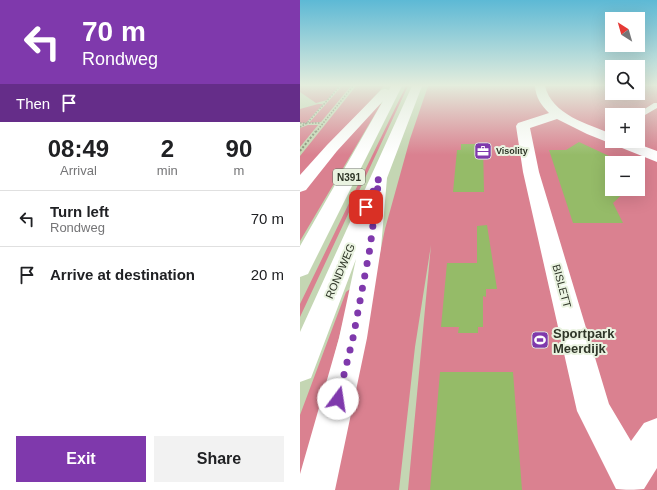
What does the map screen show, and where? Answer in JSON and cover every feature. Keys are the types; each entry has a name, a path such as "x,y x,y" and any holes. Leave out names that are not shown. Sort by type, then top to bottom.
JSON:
{"main road":[{"name":"N391","path":"300,186 332,148 369,109"},
{"name":"N391","path":"300,267 385,109"},
{"name":"RONDWEG","path":"300,367 408,109"},
{"path":"553,109 558,114 605,134"},
{"name":"BISLETT","path":"558,114 523,126 524,136 531,172 594,411 630,475 657,436"},
{"path":"637,148 657,157"},
{"name":"N391","path":"316,490 353,338 370,248 379,178"}],"path":[{"path":"300,127 307,123 320,109"},
{"path":"300,151 334,109"},
{"path":"300,123 322,123"}],"shaded area":[{"path":"300,109 319,109 306,123 300,123"},
{"path":"322,109 332,109 321,122 309,123"},
{"path":"338,109 363,109 300,178 300,156"},
{"path":"374,109 378,109 300,241 300,192 330,156"},
{"path":"395,109 397,109 300,317 300,304"},
{"name":"Sportpark Meerdijk","path":"420,109 605,109 605,148 645,148 645,109 657,109 657,490 408,490 431,245 415,347 399,490 330,490 385,229 410,139"},
{"path":"308,125 318,125 300,147 300,128"},
{"path":"350,289 351,291 300,490 300,415 346,292"}],"building":[{"path":"579,142 609,156 605,156 605,196 620,196 613,203 623,223 573,223 549,150 566,150"},
{"path":"461,144 483,144 484,192 453,192 457,150 461,150"},
{"path":"487,225 497,289 486,289 486,297 483,296 483,327 478,327 478,333 458,333 459,327 441,327 447,263 477,263 477,226"},
{"path":"440,372 513,372 522,490 430,490"}],"place":[{"name":"Visolity","path":"483,151"},
{"name":"Sportpark Meerdijk","path":"540,340"}],"route":[{"path":"338,399 353,338 370,248 379,178 366,207"}]}
